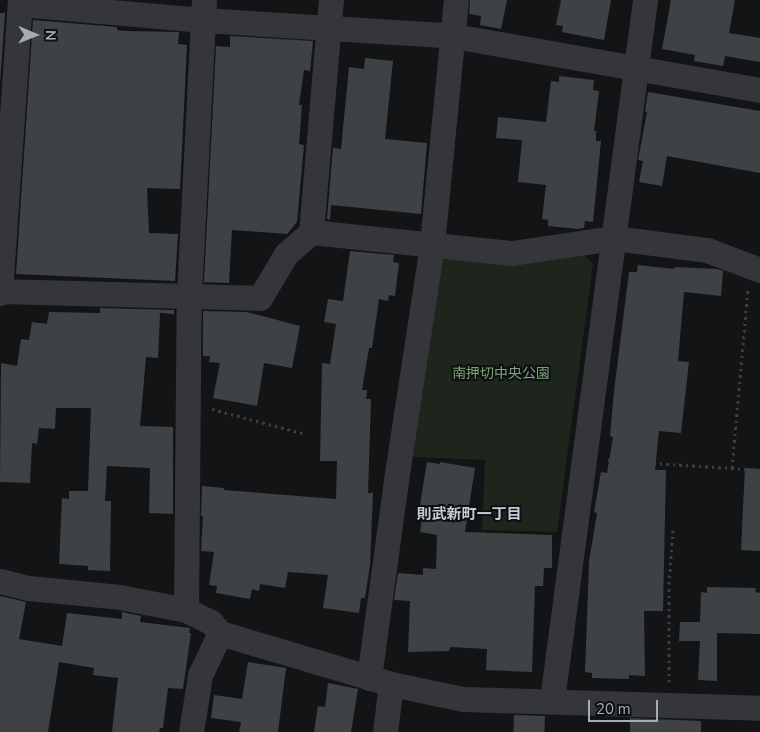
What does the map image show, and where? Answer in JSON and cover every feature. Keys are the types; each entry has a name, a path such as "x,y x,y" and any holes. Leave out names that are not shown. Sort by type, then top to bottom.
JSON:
{"street":[{"path":"331,0 328,28 311,232 286,254 260,298 0,292 4,185 20,2 204,10 328,28 454,36 760,90"},
{"path":"385,732 380,681 398,467 432,244 454,36 456,0"},
{"path":"552,700 645,0"},
{"path":"186,610 189,295 204,10"},
{"path":"311,232 512,253 614,238 707,250 755,268"},
{"path":"0,581 29,588 120,597 186,610 211,622 220,633 380,681 463,699 552,700 760,708"},
{"path":"191,732 200,675 220,633"}],"path":[{"path":"732,468 755,268"},
{"path":"188,403 306,434"},
{"path":"585,458 760,470"},
{"path":"669,705 669,584 673,530"}],"green space":[{"name":"南押切中央公園","path":"578,249 593,264 557,532 482,530 485,460 412,457 441,259 449,253"}],"building":[{"path":"470,0 507,0 501,29 480,25 481,16 469,14"},
{"path":"561,0 611,0 604,40 562,32 563,26 556,25"},
{"path":"671,0 735,0 729,33 760,38 760,62 725,56 723,66 694,61 695,55 662,49"},
{"path":"0,13 5,13 0,82"},
{"path":"33,20 117,27 117,30 125,31 179,32 178,44 187,45 180,189 147,188 149,233 178,234 175,281 16,274"},
{"path":"230,36 313,41 310,71 304,70 299,105 302,105 299,144 304,145 297,222 287,234 232,230 229,283 204,282 216,46 230,47"},
{"path":"365,58 393,61 385,139 427,143 421,214 331,205 330,220 327,219 333,148 341,149 349,67 364,69"},
{"path":"559,76 594,80 593,90 599,91 594,131 596,131 596,141 601,141 593,222 585,221 584,228 578,229 548,226 548,220 542,219 546,185 518,182 522,140 496,138 498,117 546,122 551,81 559,82"},
{"path":"648,92 760,111 760,173 667,156 662,186 639,182 643,161 638,160 647,112 645,111"},
{"path":"350,251 394,255 393,262 399,263 395,296 389,295 388,301 379,299 372,348 369,348 362,390 367,390 366,399 371,399 368,493 373,493 370,565 365,598 361,598 359,613 323,608 328,575 288,572 285,588 260,584 259,591 252,589 250,599 216,593 217,586 209,585 214,552 201,551 202,486 224,488 224,490 336,499 337,461 320,461 322,363 330,364 336,324 324,322 328,299 343,301"},
{"path":"638,265 674,269 675,267 717,269 723,271 721,296 684,292 678,361 689,362 681,433 659,431 655,470 666,470 663,611 644,611 645,676 629,675 629,679 592,678 592,673 585,672 589,562 597,513 594,512 601,472 607,473 613,437 610,436 614,391 629,272 637,272"},
{"path":"100,308 174,310 174,314 160,313 158,358 146,357 140,426 173,427 173,514 149,513 150,468 107,466 105,501 111,501 110,571 88,570 88,566 59,564 62,498 69,499 69,491 88,491 91,408 56,408 55,429 39,428 37,444 32,443 30,483 0,482 1,363 17,366 21,339 29,340 32,322 47,324 49,312 100,313"},
{"path":"203,311 247,312 300,326 292,368 264,363 257,406 213,398 220,363 209,362 210,356 203,356"},
{"path":"427,462 440,464 440,462 475,468 465,532 552,535 552,568 544,568 543,586 535,586 532,672 486,670 487,649 450,647 449,651 408,652 410,601 394,600 398,573 423,575 423,568 436,569 437,535 420,532 422,517 418,517"},
{"path":"745,468 760,469 760,551 741,550"},
{"path":"707,587 756,588 755,592 760,593 760,634 717,633 717,681 698,680 700,641 679,641 680,622 700,622 701,592 707,593"},
{"path":"0,596 26,602 19,639 62,646 67,613 122,619 122,612 141,616 140,622 190,628 189,633 191,633 183,689 168,688 163,728 160,728 159,732 112,732 118,678 93,675 94,668 59,662 48,732 0,732"},
{"path":"248,662 286,668 278,732 239,732 241,722 211,718 214,695 242,699"},
{"path":"328,683 358,689 351,732 314,732 318,706 325,707"},
{"path":"514,715 545,716 544,732 513,732"},
{"path":"630,718 701,721 701,732 630,732"}],"district":[{"name":"則武新町一丁目","path":"469,515"}]}
